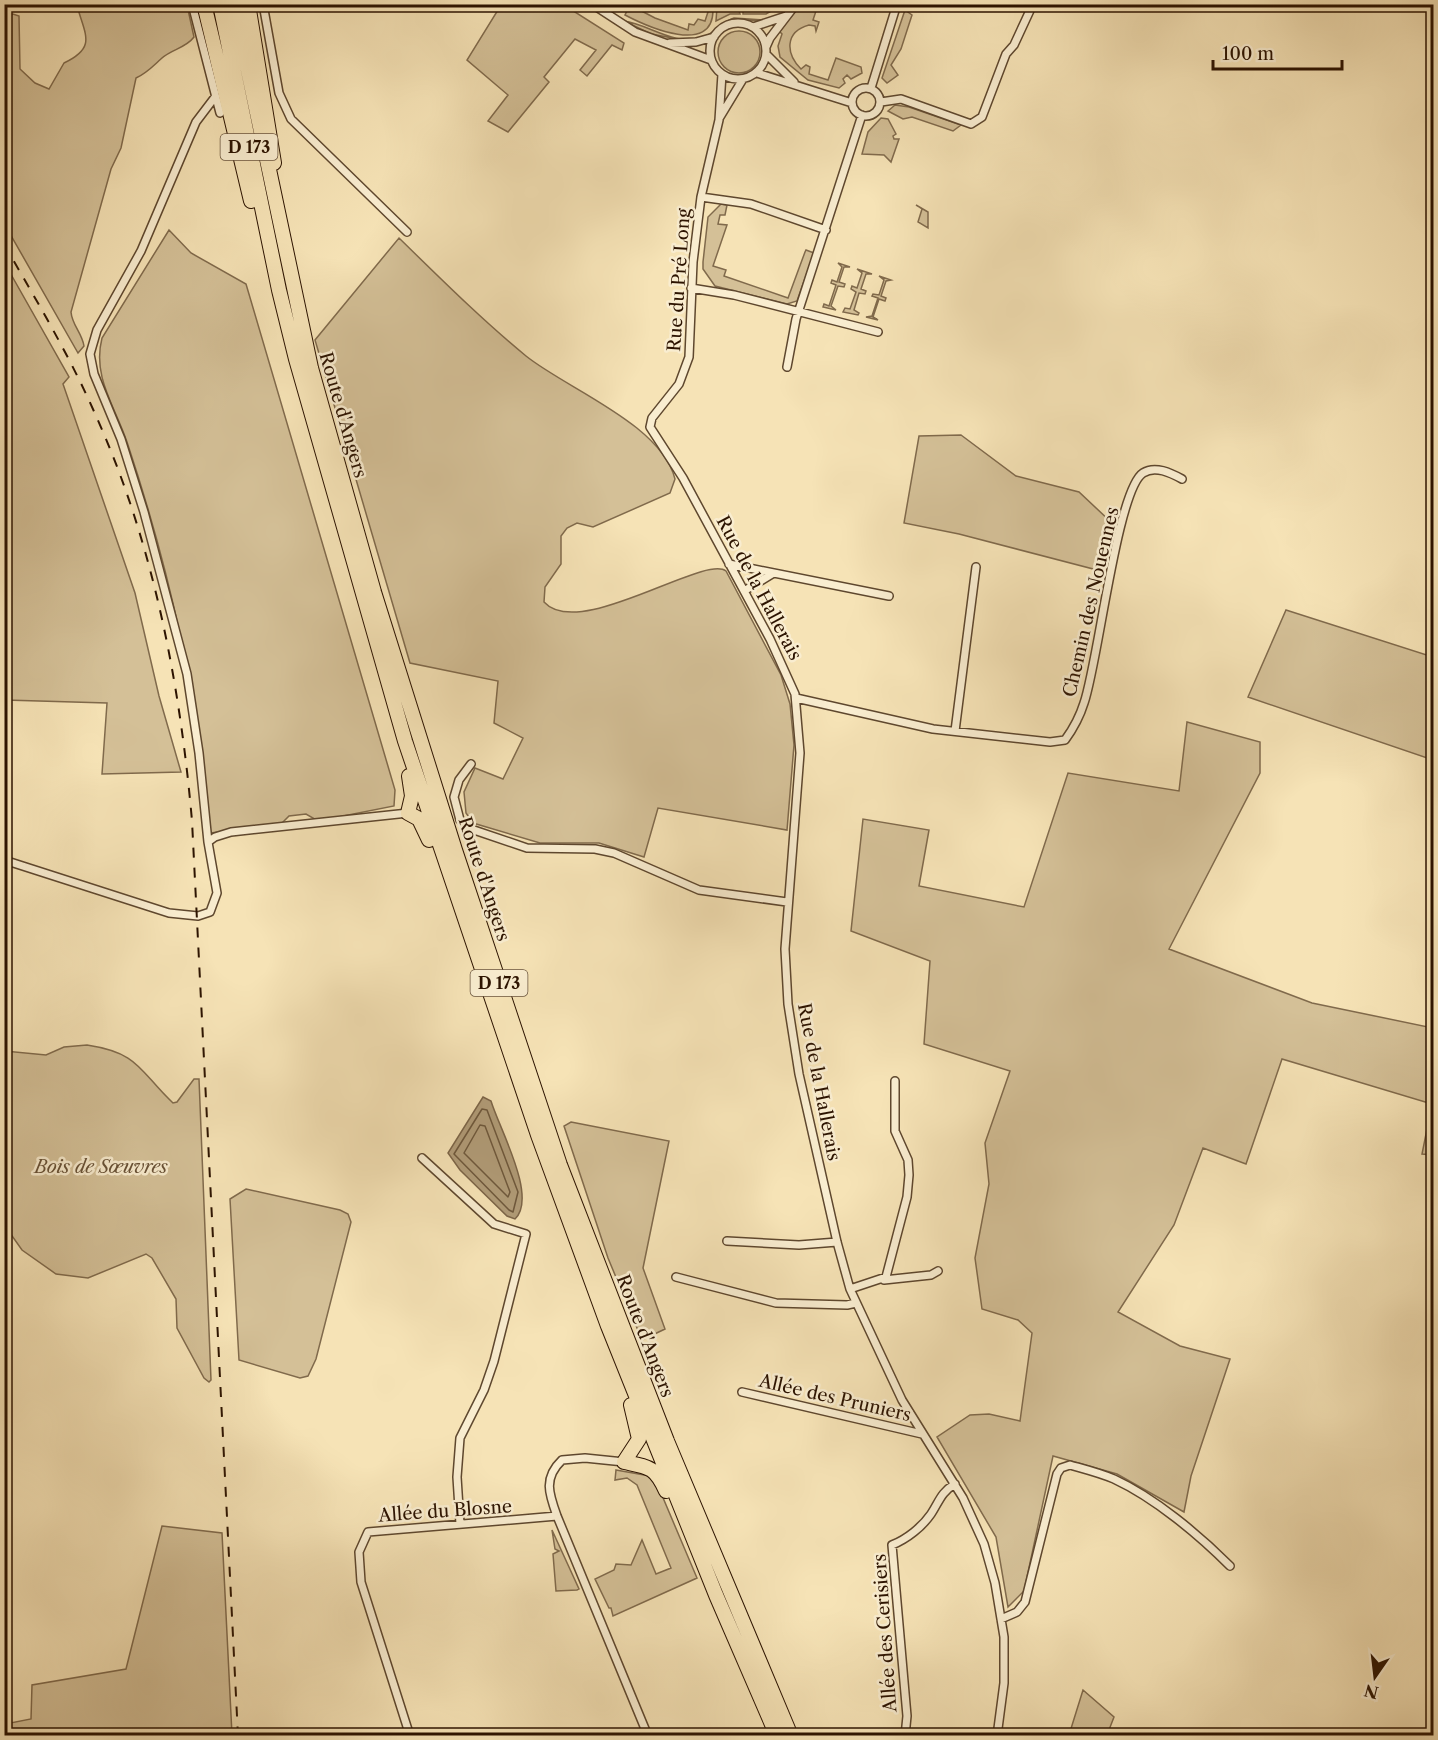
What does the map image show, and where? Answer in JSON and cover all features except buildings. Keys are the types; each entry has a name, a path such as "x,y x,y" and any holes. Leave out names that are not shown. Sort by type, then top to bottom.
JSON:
{"highway":[{"path":"204,4 269,277 279,290"},
{"name":"Route d'Angers","path":"220,4 279,290 343,530 405,741 459,908 538,1135 608,1326 716,1595 777,1736"},
{"name":"Route d'Angers","path":"234,4 275,207 311,368 374,592 455,850 560,1165 667,1441 791,1736"},
{"path":"248,4 273,152 277,187 275,207"},
{"path":"405,741 405,759 412,796 408,813 419,819 425,828 449,898 459,908"},
{"path":"608,1326 611,1350 636,1420 639,1439 624,1462 649,1467 660,1478 699,1569 716,1595"}],"street":[{"path":"192,4 220,112"},
{"path":"263,4 279,93 291,119 407,232"},
{"path":"592,4 635,32 711,60"},
{"path":"757,73 766,50 786,16 796,4"},
{"path":"871,88 873,74 897,4"},
{"path":"881,102 901,99 971,124 982,117 1006,54 1014,45 1033,4"},
{"path":"786,16 753,27 736,24 720,30 714,37 710,52 711,60 722,74 743,79 757,73 852,103"},
{"path":"753,27 764,39 766,50 798,86"},
{"path":"665,43 696,42 714,37"},
{"name":"Rue du Pré Long","path":"652,432 652,418 679,384 689,357 691,288 701,197 719,120 722,74"},
{"name":"Rue du Pré Long","path":"719,120 743,79"},
{"path":"871,88 878,93 881,102 878,111 873,115 862,115 855,110 852,103 858,90 871,88"},
{"path":"4,860 169,913 198,916 212,910 217,892 208,842 199,753 187,674 144,512 121,439 94,374 90,354 97,330 141,251 196,122 215,97"},
{"path":"787,367 799,311 862,115"},
{"path":"701,197 751,204 826,230"},
{"path":"691,288 799,311 878,332"},
{"name":"Rue de la Hallerais","path":"652,432 683,478 791,681 796,698 800,753 787,902 786,965 791,1025 837,1242 850,1289 891,1378 922,1434 955,1484 984,1544 1001,1620 1004,1683 997,1736"},
{"name":"Chemin des Nouennes","path":"796,698 933,729 1050,742 1065,740 1084,703 1121,523 1136,480 1142,473 1158,469 1182,478"},
{"path":"729,564 889,596"},
{"path":"955,731 976,567"},
{"path":"744,591 772,574"},
{"path":"471,764 455,788 455,805 460,820 471,830 538,849 595,849 614,853 699,890 787,902"},
{"path":"208,842 231,832 408,813"},
{"path":"884,1280 907,1197 909,1175 908,1160 895,1131 896,1081"},
{"path":"423,1158 494,1224 526,1234 494,1361 484,1390 460,1438 457,1477 460,1524"},
{"path":"727,1241 799,1245 837,1242"},
{"path":"850,1289 884,1280 931,1275 938,1271"},
{"path":"676,1277 776,1303 856,1303"},
{"name":"Allée des Pruniers","path":"742,1392 922,1434"},
{"path":"624,1462 585,1458 562,1460 549,1477 548,1488 557,1516 648,1736"},
{"path":"1001,1620 1017,1612 1025,1602 1057,1474 1060,1468 1070,1465 1115,1479 1201,1536 1230,1566"},
{"name":"Allée des Cerisiers","path":"905,1736 907,1716 892,1545 921,1526 932,1513 943,1492 955,1484"},
{"name":"Allée du Blosne","path":"410,1736 361,1582 359,1552 368,1532 557,1516"}],"green space":[{"path":"778,4 782,5 766,14 743,14 743,11 767,10"},
{"path":"77,5 187,5 194,37 136,78 121,148 111,169 71,312 84,346 78,353 5,225 5,20 13,14 19,16 20,69 35,83 49,89 64,63 75,57 85,45 85,32"},
{"path":"501,5 564,5 624,43 622,50 612,45 587,76 580,70 596,50 575,39 544,77 549,82 508,132 488,121 508,95 467,60"},
{"path":"630,5 655,18 688,30 689,24 694,25 698,19 705,21 709,9 713,10 710,24 702,32 691,35 663,31 625,15"},
{"path":"801,5 818,5 813,20 819,22 816,31 815,26 809,25 801,28 792,38 790,50 792,57 801,69 806,65 810,67 809,74 828,80 836,58 861,67 862,73 851,79 847,75 843,79 845,83 839,88 808,80 780,57 778,46 782,34 779,31"},
{"path":"717,7 739,11 740,14 730,14 716,21"},
{"path":"905,10 912,15 901,49 891,65 898,75 887,83 882,78"},
{"path":"734,18 765,20 727,21"},
{"path":"624,21 671,37 692,40 706,36 726,22 707,38 688,41 651,34"},
{"path":"739,31 747,32 754,37 759,44 759,60 754,67 747,72 739,73 731,72 724,67 719,60 718,52 719,44 724,37 731,32"},
{"path":"895,105 909,107 961,125 953,131 912,117 903,119 888,111"},
{"path":"881,118 888,119 896,134 893,136 894,139 899,139 891,162 884,155 862,154 868,132"},
{"path":"721,204 727,205 725,215 720,215 718,224 727,225 713,266 726,270 724,276 788,298 806,250 814,253 797,301 787,304 715,286 703,269 703,262 708,217"},
{"path":"916,205 928,212 928,228 918,222 922,209"},
{"path":"169,230 191,253 246,284 395,790 394,806 318,821 306,814 289,816 280,825 210,833 190,683 169,587 143,491 127,442 106,391 100,366 102,338"},
{"path":"399,238 477,313 526,356 633,425 652,441 666,459 675,479 670,493 593,527 577,523 567,528 561,536 561,564 545,587 544,602 561,611 584,611 611,605 693,574 713,569 726,571 781,675 790,704 794,745 787,830 658,808 644,857 599,843 540,843 473,823 466,813 464,792 475,768 503,779 523,738 494,723 498,681 410,663 315,340"},
{"path":"4,262 69,377 63,384 135,593 159,696 181,772 102,774 107,703 5,700"},
{"path":"838,263 850,267 844,267 839,282 845,284 844,287 838,286 831,306 836,310 823,307 824,304 829,306 836,285 831,283 832,280 837,282 842,267"},
{"path":"857,269 872,274 866,274 861,289 866,291 865,294 859,293 854,310 859,313 858,315 843,312 845,308 850,309 856,292 851,289 852,286 857,288 862,273"},
{"path":"879,276 891,280 886,281 881,296 886,298 885,301 879,299 873,317 878,320 866,317 872,316 878,298 872,296 873,294 879,295 884,280"},
{"path":"961,435 1016,476 1079,492 1112,523 1101,571 959,534 904,523 919,436"},
{"path":"1286,610 1433,657 1433,760 1248,697"},
{"path":"1187,722 1260,742 1260,773 1169,949 1312,1003 1433,1028 1433,1155 1422,1154 1432,1104 1282,1059 1246,1164 1203,1148 1174,1225 1118,1312 1180,1346 1230,1359 1191,1476 1184,1512 1117,1474 1053,1456 1024,1591 1008,1607 996,1537 937,1437 970,1415 989,1414 1020,1421 1032,1333 1018,1320 982,1309 975,1258 989,1184 985,1143 1010,1071 924,1044 930,961 851,931 863,819 929,830 919,886 1024,907 1068,773 1179,791"},
{"name":"Bois de Sœuvres","path":"87,1045 105,1048 129,1058 173,1103 177,1102 194,1079 199,1079 211,1380 209,1382 204,1378 177,1328 176,1299 152,1258 146,1254 88,1278 56,1274 22,1250 5,1226 5,1051 46,1055 64,1047"},
{"path":"571,1122 669,1141 643,1268 665,1329 642,1340 608,1258 564,1126"},
{"path":"246,1189 340,1210 348,1214 351,1222 316,1359 308,1376 300,1378 239,1360 230,1199"},
{"path":"616,1470 650,1476 658,1486 697,1578 613,1616 595,1579 614,1570 616,1564 631,1565 642,1540 656,1574 671,1568 637,1485 627,1478 615,1480"},
{"path":"162,1526 222,1533 232,1735 5,1735 5,1724 31,1719 32,1685 126,1669"},
{"path":"552,1530 579,1589 577,1590 556,1591 553,1554 559,1551 555,1549"},
{"path":"1083,1690 1114,1717 1107,1735 1069,1735"}],"water":[{"path":"483,1097 491,1101 520,1179 521,1209 515,1219 507,1216 460,1170 448,1153"}],"railway":[{"path":"4,244 75,372 116,464 133,513 161,614 180,717 192,821 238,1736"}]}
